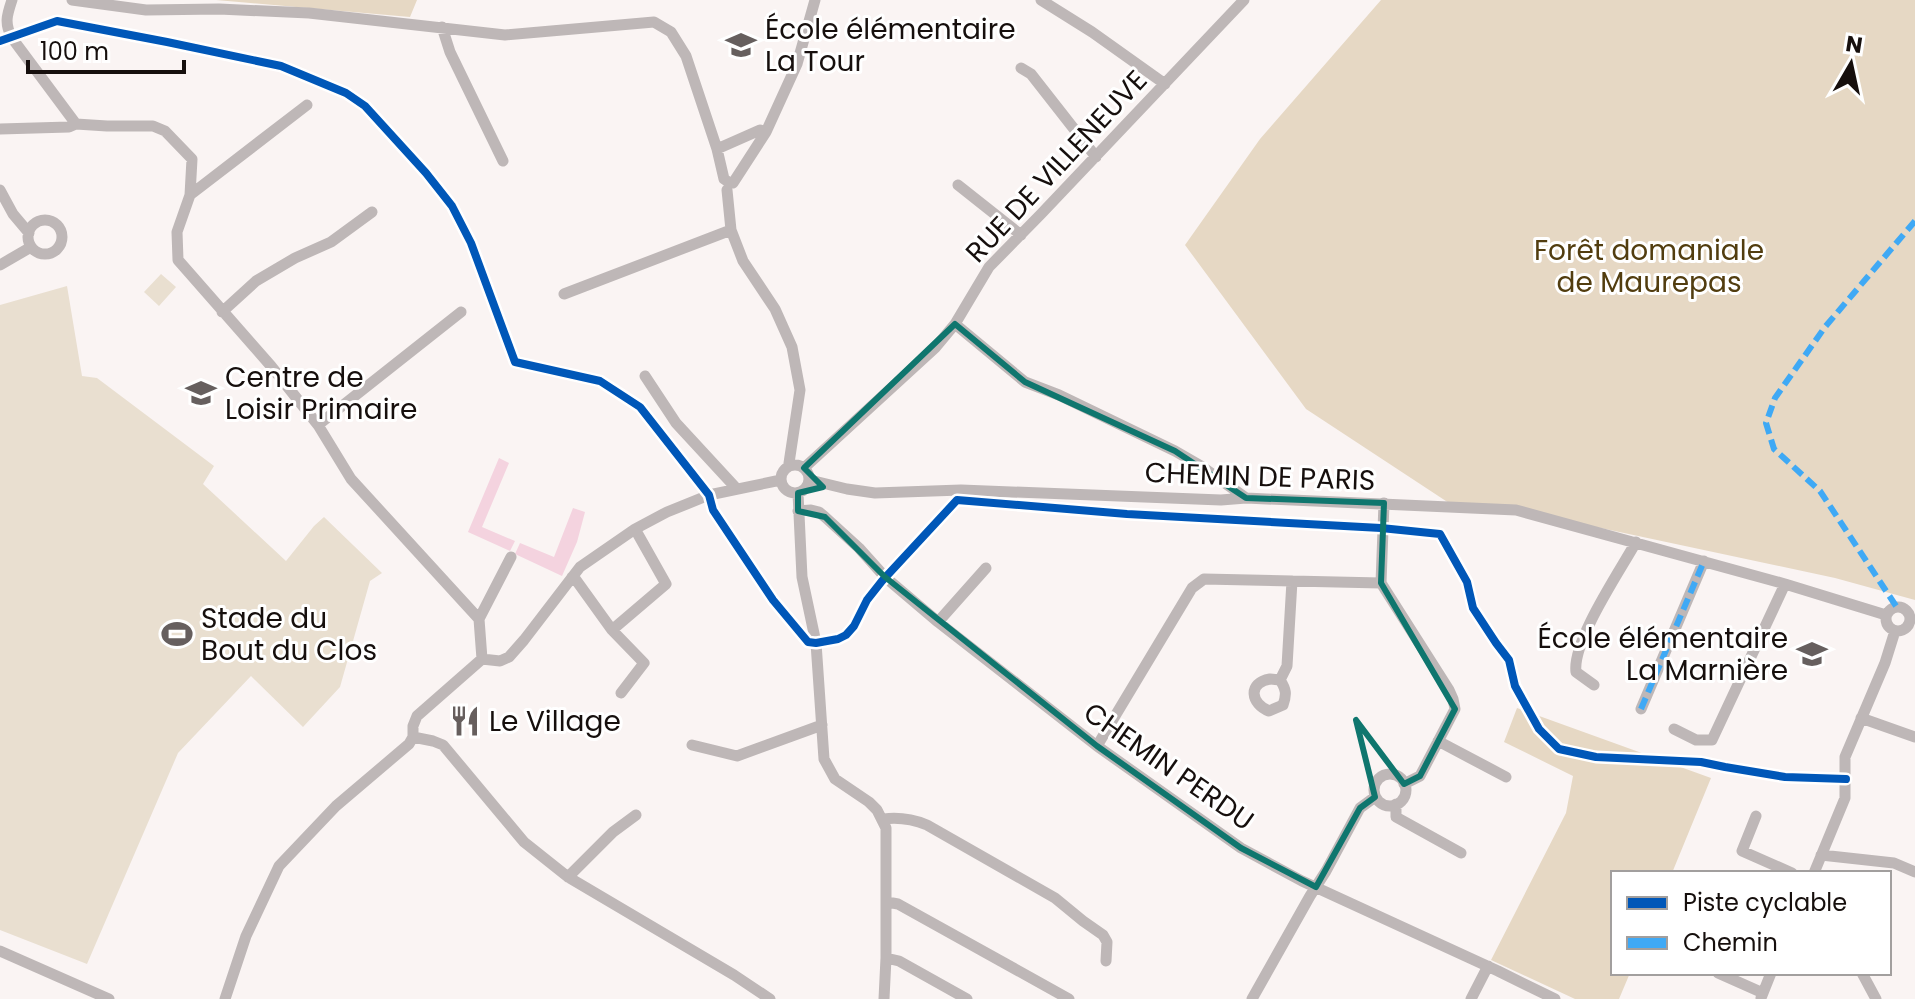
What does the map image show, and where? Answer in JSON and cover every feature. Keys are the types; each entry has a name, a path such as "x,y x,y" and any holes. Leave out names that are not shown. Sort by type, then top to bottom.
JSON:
{"street":[{"path":"12,0 7,28 12,38 76,124"},
{"path":"72,0 146,10 309,13 505,35 654,22 675,36 686,56 724,179 729,185 731,230 743,261 775,309 792,347 800,390 790,465 783,472 781,480 785,489 793,493 805,490 810,480 808,473 804,468 790,465"},
{"path":"729,185 766,132 797,64 815,0"},
{"path":"1041,0 1165,84"},
{"name":"RUE DE VILLENEUVE","path":"804,468 935,348 955,324 989,267 1244,0"},
{"path":"442,27 450,52 503,161"},
{"path":"1021,68 1031,74 1096,157"},
{"path":"190,195 307,105"},
{"path":"0,129 69,127 76,124 153,126 165,131 192,159 190,195 177,232 178,260 318,425 351,479 479,619"},
{"path":"717,149 760,130 766,132"},
{"path":"958,185 1021,235"},
{"path":"0,190 13,214 29,233 31,247"},
{"path":"222,312 256,281 295,258 331,242 372,212"},
{"path":"29,233 35,223 46,219 56,223 62,233 61,245 52,252 41,253 31,247"},
{"path":"564,294 731,230"},
{"path":"0,265 31,247"},
{"path":"318,425 461,312"},
{"path":"955,324 1025,382 1175,451 1246,498"},
{"path":"645,376 676,423 736,488"},
{"path":"225,999 246,936 279,866 336,806 409,744 417,716 482,659 500,661 509,657 580,567 635,529 709,495 781,480"},
{"name":"CHEMIN DE PARIS","path":"810,480 875,493 961,490 1516,510 1886,615"},
{"path":"798,493 802,577 816,643 824,759 835,779 869,802 884,819 886,828 884,999"},
{"path":"1384,503 1381,583 1453,699 1455,709 1420,776 1404,784"},
{"name":"CHEMIN PERDU","path":"798,511 819,512 859,548 885,577 938,622 1097,746 1241,848 1316,887 1555,999"},
{"path":"612,630 666,584 635,529"},
{"path":"1594,685 1576,672 1575,658 1607,589 1636,542"},
{"path":"482,659 479,619 511,557"},
{"path":"1641,709 1704,561"},
{"path":"938,622 986,568"},
{"path":"572,577 598,614 644,663 621,693"},
{"path":"1097,746 1192,588 1204,579 1381,583"},
{"path":"1280,680 1287,666 1292,581"},
{"path":"1674,729 1696,740 1712,740 1785,584"},
{"path":"1893,608 1903,608 1910,616 1912,625 1895,631 1888,626 1886,615 1893,608"},
{"path":"1815,871 1845,798 1845,757 1885,663 1895,631"},
{"path":"1861,718 1915,737"},
{"path":"692,745 737,756 822,725"},
{"path":"413,737 443,745 524,842 568,877 770,999"},
{"path":"1438,741 1506,777"},
{"path":"1393,775 1404,784 1403,798 1396,804 1386,806 1375,797 1374,787 1383,776 1393,775"},
{"path":"1257,997 1360,808 1375,797"},
{"path":"1396,804 1396,817 1461,853"},
{"path":"568,877 613,832 636,815"},
{"path":"1756,816 1742,851 1787,871"},
{"path":"884,819 913,819 927,825 1055,898 1103,935 1107,942 1106,961"},
{"path":"1821,855 1894,863 1915,872"},
{"path":"887,902 898,904 1069,999"},
{"path":"0,951 109,999"},
{"path":"886,958 899,961 967,999"},
{"path":"1471,999 1488,966"},
{"path":"52,974 90,999"},
{"path":"1722,975 1762,996 1770,975"},
{"path":"1863,975 1876,999"}],"highlighted area":[{"path":"955,324 1025,382 1175,451 1246,498 1384,503 1381,583 1455,709 1420,776 1404,784 1356,720 1375,797 1360,808 1316,887 1241,848 1097,746 885,577 825,517 798,511 798,493 823,487 804,468"}],"shaded area":[{"path":"161,274 176,287 159,306 144,292"},
{"name":"Stade du Bout du Clos","path":"67,286 82,376 97,378 214,466 203,484 286,561 324,517 382,573 370,581 340,687 303,727 251,676 178,753 87,964 0,930 0,305"},
{"path":"499,458 509,463 482,527 515,541 510,551 468,532"},
{"path":"573,508 585,512 577,542 562,576 515,554 520,543 554,557"}],"green space":[{"path":"216,0 417,0 410,17"},
{"name":"Forêt domaniale de Maurepas","path":"1381,0 1915,0 1915,600 1835,578 1535,514 1452,505 1306,409 1185,245 1260,139"},
{"path":"1517,708 1711,778 1673,871 1611,871 1611,975 1629,975 1619,999 1575,999 1491,960 1566,813 1573,776 1504,742"}],"marked path":[{"path":"1896,606 1820,491 1774,449 1766,423 1775,398 1825,327 1915,221"},
{"path":"1641,709 1704,561"}],"cycle path":[{"path":"0,41 57,21 281,66 346,93 365,106 452,206 471,243 515,362 600,381 640,407 709,495 713,510 773,600 808,642 838,639 846,635 882,581 957,500 1440,534 1467,582 1473,608 1509,660 1515,686 1539,729 1559,749 1596,757 1701,762 1785,777 1846,779"}],"place":[{"name":"École élémentaire La Tour","path":"741,45"},
{"name":"Centre de Loisir Primaire","path":"201,393"},
{"name":"Stade du Bout du Clos","path":"177,634"},
{"name":"École élémentaire La Marnière","path":"1812,654"},
{"name":"Le Village","path":"465,721"}]}
